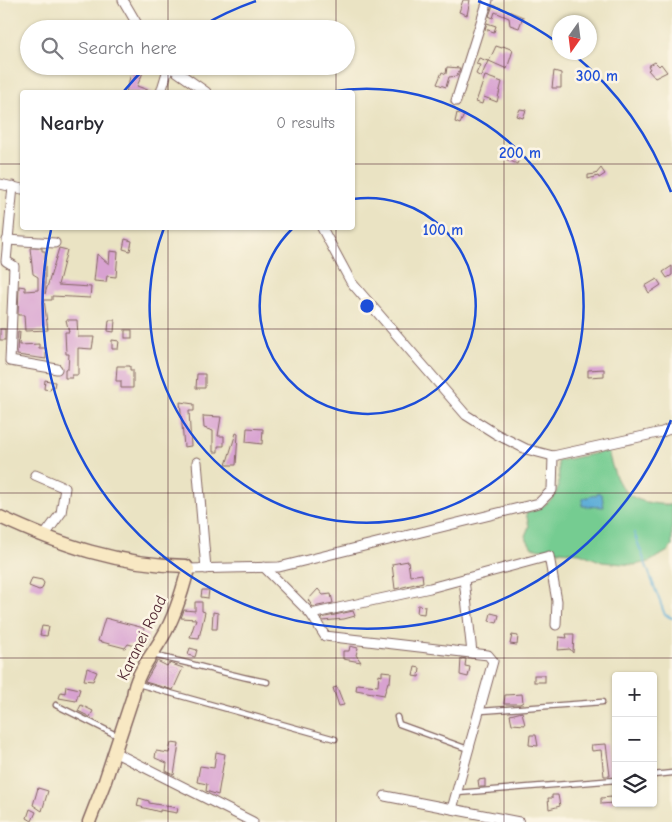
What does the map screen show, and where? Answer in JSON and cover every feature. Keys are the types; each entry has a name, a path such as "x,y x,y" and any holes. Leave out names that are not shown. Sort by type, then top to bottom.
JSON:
{"street":[{"path":"123,0 135,20"},
{"path":"456,101 488,0"},
{"path":"162,90 166,75"},
{"path":"182,75 203,90"},
{"path":"0,184 20,188"},
{"path":"13,186 6,261 14,266 10,362 58,369"},
{"path":"323,230 351,282 466,415 526,449 553,456 662,432 672,428"},
{"path":"7,240 55,243"},
{"path":"0,517 44,536 94,554 133,563 186,566 188,569 279,567 539,503 552,490 553,456"},
{"path":"197,462 206,569"},
{"path":"35,475 65,488 61,513 44,536"},
{"path":"311,614 464,579 549,556 557,601 556,625"},
{"path":"264,568 311,614 325,636 488,655 494,661 452,809"},
{"name":"Karanei Road","path":"89,822 119,737 135,682 173,618 188,569"},
{"path":"464,579 472,653"},
{"path":"114,752 253,822"},
{"path":"386,796 520,822"}],"lane":[{"path":"151,655 205,666 225,675 267,682"},
{"path":"135,682 335,740"},
{"path":"480,711 602,702"},
{"path":"56,705 119,737"},
{"path":"397,717 400,724 470,750"},
{"path":"657,775 672,773"},
{"path":"457,792 612,780"}],"green space":[{"path":"608,451 616,477 627,493 645,502 672,505 672,546 668,551 649,562 634,565 602,562 580,553 532,548 525,536 529,526 526,513 545,505 555,495 559,482 558,461"}],"water":[{"path":"598,492 602,495 604,507 582,506 583,498 596,495"}],"building":[{"path":"463,0 470,0 467,15 459,12"},
{"path":"493,5 523,17 519,28 510,25 509,18 495,12 493,18 489,16"},
{"path":"487,23 496,26 494,32 485,29"},
{"path":"496,46 502,48 503,46 513,50 507,69 489,61"},
{"path":"479,58 488,61 481,77 476,74 480,65 476,64"},
{"path":"655,62 659,66 661,64 667,72 655,78 648,70 650,69 648,66"},
{"path":"447,67 460,68 457,76 449,77 446,87 437,84 442,72 446,74"},
{"path":"554,71 561,73 561,88 552,88"},
{"path":"131,75 142,75 137,86 148,90 127,90"},
{"path":"485,76 502,82 497,102 484,97 482,104 476,102"},
{"path":"520,109 526,110 523,118 517,116"},
{"path":"457,113 464,115 460,124 455,122"},
{"path":"507,151 520,157 517,164 504,158"},
{"path":"601,168 605,174 599,178 598,176 588,179 588,175 596,174"},
{"path":"125,239 132,241 130,251 123,249"},
{"path":"30,248 42,248 42,251 45,251 45,294 59,248 67,250 58,285 91,287 90,298 52,296 52,300 44,300 48,330 25,331 24,315 18,315 19,286 25,287 25,291 38,290 38,277 33,274"},
{"path":"110,251 118,252 116,277 107,276 106,282 94,281 97,254 109,264"},
{"path":"672,266 672,275 667,278 663,272"},
{"path":"657,279 661,285 649,293 645,286"},
{"path":"66,320 77,320 78,337 94,337 92,349 78,348 78,375 72,375 72,378 65,378 69,354 66,354 65,332 69,332"},
{"path":"109,320 115,320 114,332 108,331"},
{"path":"0,329 5,329 5,340 0,340"},
{"path":"125,330 132,330 132,338 125,338"},
{"path":"18,332 20,332 19,345 39,344 39,348 46,348 46,359 17,355"},
{"path":"112,340 119,341 118,349 112,349"},
{"path":"117,366 130,366 130,370 133,370 133,388 121,388 121,381 116,381"},
{"path":"604,369 604,376 588,377 588,370"},
{"path":"197,374 205,374 205,388 196,388"},
{"path":"45,380 55,382 54,387 51,387 50,390 44,389"},
{"path":"180,402 194,404 194,411 189,411 191,446 184,447"},
{"path":"203,416 221,417 218,436 224,436 224,446 218,446 218,452 213,452 213,431 204,428"},
{"path":"247,428 263,429 262,444 246,442"},
{"path":"236,433 238,434 236,465 226,465"},
{"path":"408,561 410,576 422,574 423,582 395,589 392,564"},
{"path":"32,578 42,580 44,583 42,589 39,590 29,586"},
{"path":"318,589 323,595 331,594 333,603 313,607 308,600"},
{"path":"202,590 209,590 208,598 201,597"},
{"path":"195,602 202,602 202,611 205,612 199,638 190,637 196,619 181,618 184,610 195,611"},
{"path":"418,605 425,606 424,614 417,613"},
{"path":"353,611 355,616 344,619 323,621 321,618"},
{"path":"213,612 218,613 217,629 212,629"},
{"path":"491,613 499,615 497,623 489,621"},
{"path":"105,618 144,628 143,633 148,634 147,642 145,644 140,643 139,647 128,644 125,648 98,641"},
{"path":"42,626 49,627 47,636 40,635"},
{"path":"566,634 574,634 573,653 570,649 558,650 559,637 567,638"},
{"path":"512,635 518,636 517,645 510,644"},
{"path":"350,646 358,648 356,655 361,662 343,659 343,651 349,651"},
{"path":"190,648 197,650 195,657 188,655"},
{"path":"461,658 466,659 465,666 470,667 468,677 460,675"},
{"path":"157,661 167,666 169,663 183,668 173,690 145,682"},
{"path":"415,667 420,668 419,677 413,676"},
{"path":"87,668 97,672 93,681 84,680"},
{"path":"382,671 391,672 390,682 388,682 384,695 356,690 357,684 378,686 379,675 382,676"},
{"path":"534,675 545,675 545,682 534,682"},
{"path":"66,686 80,689 76,701 59,698 61,692 65,693"},
{"path":"337,687 344,705 339,706 333,688"},
{"path":"522,694 523,702 520,704 504,704 505,695"},
{"path":"81,705 93,711 90,717 78,711"},
{"path":"522,712 525,725 512,724 510,715"},
{"path":"530,735 536,735 538,746 529,745"},
{"path":"171,743 179,744 174,775 166,771 167,763 155,758 156,751 169,753"},
{"path":"606,744 610,776 604,776 601,750 592,751 591,745"},
{"path":"216,752 225,754 218,795 206,791 207,784 197,782 200,766 214,768"},
{"path":"485,779 485,787 479,787 478,780"},
{"path":"38,788 48,791 42,811 33,805"},
{"path":"552,795 558,795 560,806 549,809 548,798 552,798"},
{"path":"612,797 612,803 601,804 601,798"},
{"path":"139,798 149,801 149,803 178,808 177,813 160,810 160,812 137,806"},
{"path":"30,809 36,812 32,821 27,818"}],"waterway":[{"path":"634,533 665,615 672,618"}]}
